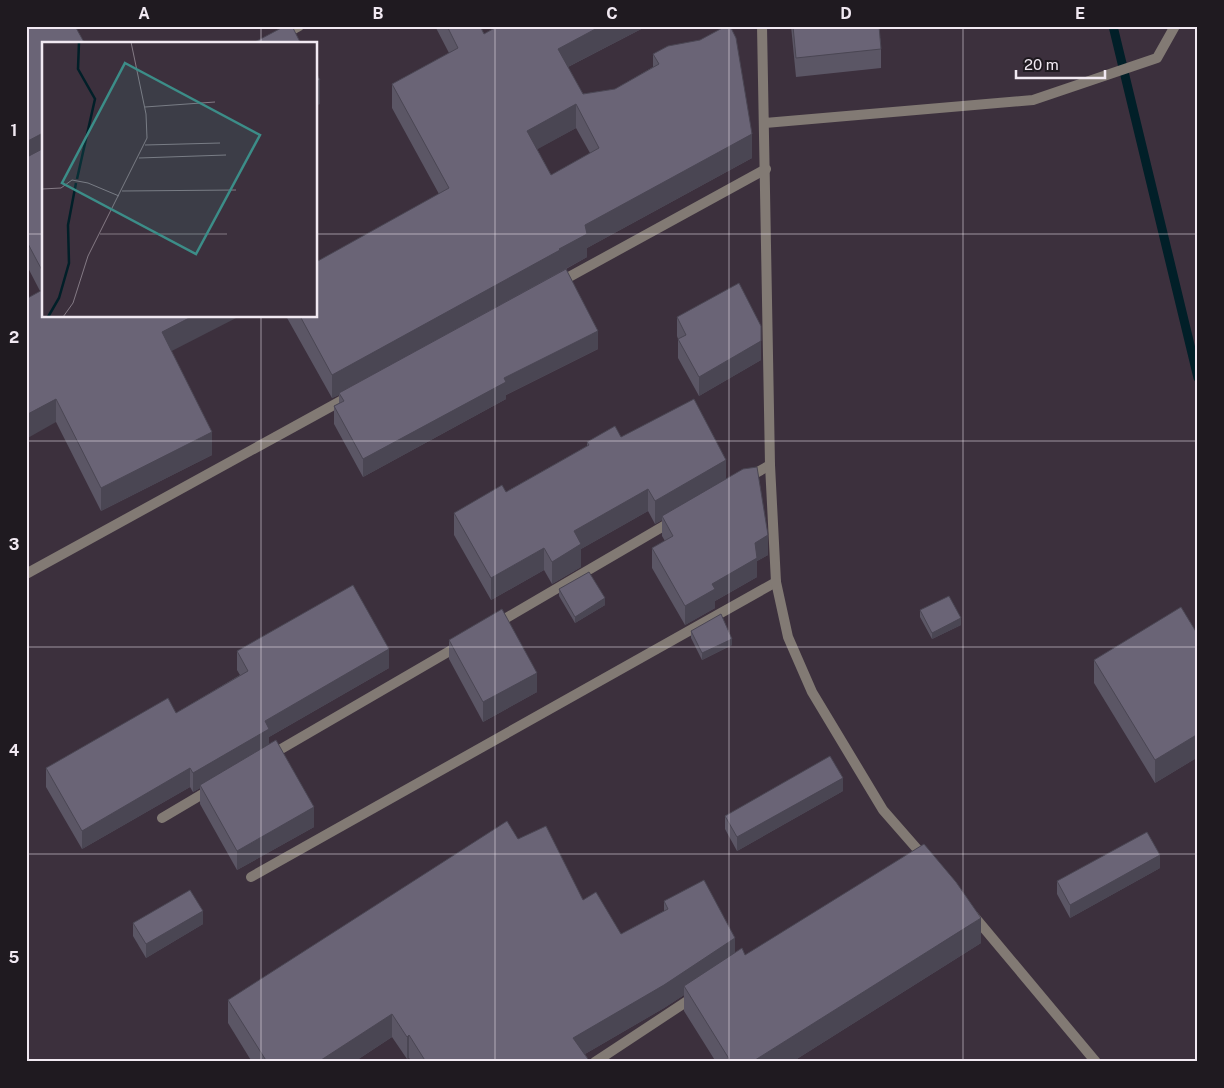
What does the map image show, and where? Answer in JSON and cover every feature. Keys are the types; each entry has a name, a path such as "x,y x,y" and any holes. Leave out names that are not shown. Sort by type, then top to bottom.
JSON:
{"street":[{"path":"270,42 299,26"},
{"path":"762,26 770,465 776,582 788,637 812,692 883,810 913,852 930,865"},
{"path":"765,123 1033,100 1157,58 1175,26"},
{"path":"548,288 766,169"},
{"path":"26,574 357,393"},
{"path":"736,485 770,465"},
{"path":"488,629 684,514"},
{"path":"250,877 776,582"},
{"path":"256,763 470,639"},
{"path":"162,818 222,783"},
{"path":"968,910 1096,1062"},
{"path":"595,1062 702,991"}],"building":[{"path":"26,26 75,26 84,42 42,42 42,134 26,142"},
{"path":"285,26 292,26 300,42 255,42"},
{"path":"447,26 480,26 484,34 498,26 601,26 558,49 583,94 615,89 659,64 653,54 668,46 700,40 726,26 730,26 736,38 752,134 585,225 587,234 560,250 332,375 301,318 318,318 318,261 449,188 392,84 458,48","holes":["576,104 599,148 551,175 527,131"]},
{"path":"793,26 879,26 881,49 796,58"},
{"path":"42,149 42,270 26,240 26,156"},
{"path":"566,269 598,331 504,378 506,382 363,459 334,406 344,401 339,393"},
{"path":"739,283 761,326 761,341 699,377 678,339 686,335 677,317"},
{"path":"42,290 42,318 189,318 162,332 212,432 101,488 56,399 26,415 26,299"},
{"path":"694,399 726,460 655,501 648,489 574,531 581,544 552,562 544,548 491,578 454,513 502,485 506,492 589,445 587,442 615,426 621,437"},
{"path":"757,467 768,535 755,543 757,558 712,584 715,589 685,606 652,548 673,536 662,516 743,469"},
{"path":"589,572 605,598 575,617 559,589"},
{"path":"353,585 389,649 265,721 269,729 193,773 190,768 82,831 46,768 168,698 176,713 248,671 237,651"},
{"path":"949,596 961,618 932,633 920,610"},
{"path":"1181,607 1198,635 1198,734 1155,760 1094,660"},
{"path":"502,609 537,673 483,702 449,640"},
{"path":"721,614 732,639 702,653 691,631"},
{"path":"276,740 314,807 237,851 200,785"},
{"path":"830,756 843,778 737,837 725,816"},
{"path":"507,821 518,839 546,826 583,900 596,892 621,934 668,909 664,901 704,880 735,938 664,985 573,1038 590,1062 426,1062 409,1035 407,1037 392,1014 318,1062 267,1062 228,1000"},
{"path":"1147,832 1160,855 1070,905 1057,881"},
{"path":"924,844 956,882 981,918 752,1062 731,1062 684,986 742,948 745,955"},
{"path":"190,890 203,911 146,944 133,923"}],"waterway":[{"path":"1113,26 1198,378"}]}
